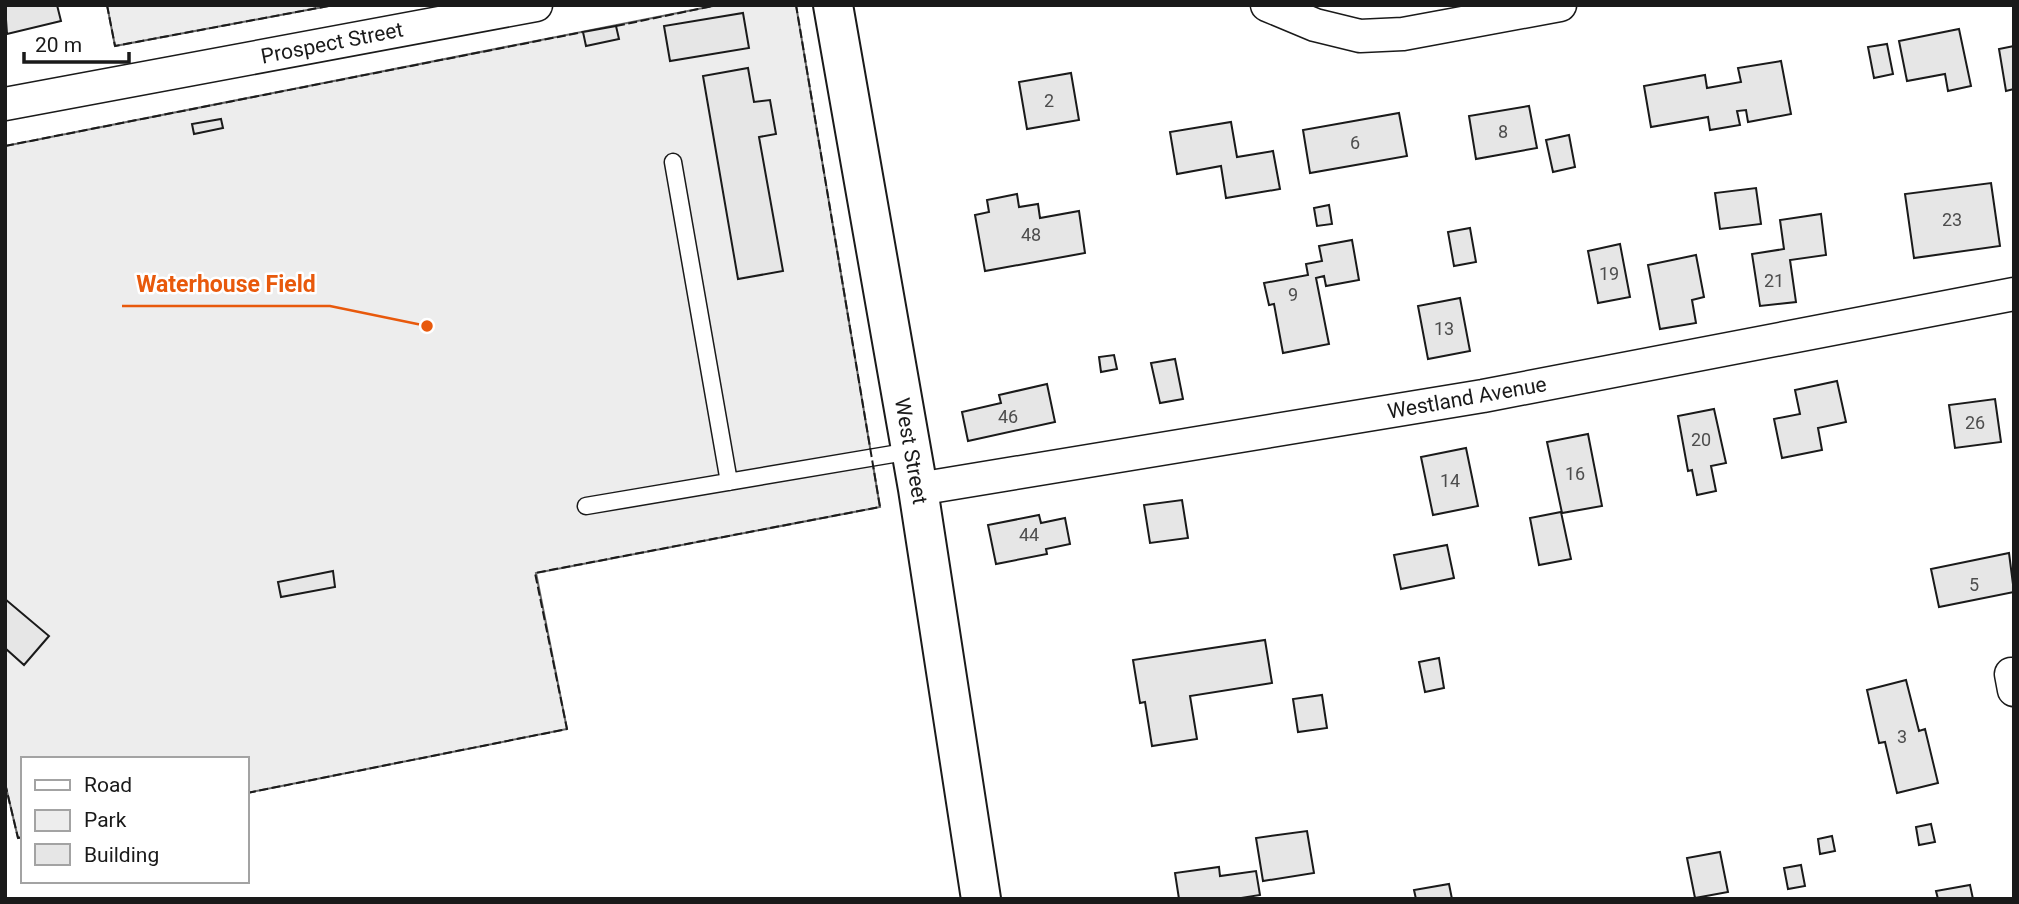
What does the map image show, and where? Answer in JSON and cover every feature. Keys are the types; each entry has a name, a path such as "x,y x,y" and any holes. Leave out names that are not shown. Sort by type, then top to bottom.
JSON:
{"street":[{"name":"Prospect Street","path":"5,104 536,5"},
{"name":"West Street","path":"833,5 918,489 981,899"},
{"path":"1267,5 1315,24 1360,36 1403,34 1560,5"},
{"name":"Westland Avenue","path":"918,489 1456,400 2014,294"}],"lane":[{"path":"673,162 729,482"},
{"path":"586,506 911,451"}],"green space":[{"path":"107,5 334,5 115,46"},
{"path":"718,5 796,5 880,507 536,573 567,729 248,793 248,757 21,757 21,837 18,838 5,783 5,146"}],"building":[{"path":"5,5 57,5 61,21 7,34"},
{"path":"743,13 749,48 670,61 664,26"},
{"path":"616,26 619,39 586,46 583,32"},
{"path":"1959,29 1971,86 1948,91 1945,74 1907,81 1899,41"},
{"path":"1887,44 1893,74 1874,78 1868,47"},
{"path":"2014,46 2014,89 2006,91 1999,49"},
{"path":"1781,61 1791,114 1748,122 1746,110 1737,111 1740,125 1710,130 1708,117 1651,127 1644,86 1705,75 1707,88 1741,82 1738,68"},
{"path":"748,68 754,102 770,100 776,134 759,137 783,271 738,279 703,76"},
{"path":"1071,73 1079,120 1027,129 1019,82"},
{"path":"1529,106 1537,148 1476,159 1469,116"},
{"path":"1399,113 1407,156 1310,173 1303,130"},
{"path":"221,119 223,128 194,134 192,124"},
{"path":"1231,122 1237,157 1273,151 1280,189 1226,198 1221,166 1177,174 1170,132"},
{"path":"1569,135 1575,167 1553,172 1546,140"},
{"path":"1991,183 2000,246 1914,258 1905,194"},
{"path":"1756,188 1761,224 1720,229 1715,193"},
{"path":"1017,194 1019,207 1038,204 1040,218 1079,211 1085,253 985,271 975,215 989,212 987,200"},
{"path":"1329,205 1332,224 1317,226 1314,208"},
{"path":"1821,214 1826,255 1790,260 1796,302 1760,306 1752,254 1784,249 1780,220"},
{"path":"1470,228 1476,262 1454,266 1448,232"},
{"path":"1352,240 1359,280 1326,286 1324,276 1316,278 1329,344 1283,353 1274,304 1269,305 1264,283 1308,275 1306,264 1322,261 1319,246"},
{"path":"1620,244 1630,297 1598,303 1588,251"},
{"path":"1696,255 1704,297 1692,300 1696,323 1660,329 1648,265"},
{"path":"1460,298 1470,351 1428,359 1418,306"},
{"path":"1114,355 1117,369 1101,372 1099,357"},
{"path":"1175,359 1183,399 1160,403 1151,363"},
{"path":"1837,381 1846,422 1818,428 1822,450 1782,458 1774,419 1800,414 1795,390"},
{"path":"1047,384 1055,422 968,441 962,412 1001,403 999,395"},
{"path":"1995,399 2001,442 1955,448 1949,405"},
{"path":"1714,409 1726,463 1711,466 1716,491 1697,495 1692,470 1688,471 1678,416"},
{"path":"1588,434 1602,506 1562,513 1547,442"},
{"path":"1466,448 1478,506 1433,515 1421,457"},
{"path":"1182,500 1188,538 1150,543 1144,505"},
{"path":"1561,512 1571,559 1539,565 1530,518"},
{"path":"1039,515 1041,523 1065,518 1070,544 1046,549 1047,554 996,564 988,525"},
{"path":"1447,545 1454,578 1401,589 1394,555"},
{"path":"2009,553 2014,592 1939,607 1931,569"},
{"path":"333,571 335,587 281,597 278,582"},
{"path":"5,599 49,636 24,665 5,648"},
{"path":"1265,640 1272,683 1190,696 1197,739 1152,746 1145,702 1140,703 1133,660"},
{"path":"1439,658 1444,688 1425,692 1419,662"},
{"path":"1906,680 1919,731 1925,729 1938,783 1897,793 1885,742 1879,743 1867,690"},
{"path":"1322,695 1327,728 1298,732 1293,699"},
{"path":"1931,824 1935,842 1919,845 1916,827"},
{"path":"1307,831 1314,873 1263,881 1256,838"},
{"path":"1832,836 1835,851 1820,854 1818,839"},
{"path":"1720,852 1728,892 1695,898 1687,858"},
{"path":"1801,865 1805,886 1788,889 1784,868"},
{"path":"1219,867 1220,876 1256,871 1260,895 1235,899 1179,899 1175,873"},
{"path":"1449,884 1452,899 1416,899 1414,890"},
{"path":"1970,885 1973,899 1938,899 1936,891"}],"fence":[{"path":"107,5 115,46 334,5"},
{"path":"616,26 718,5"},
{"path":"248,793 567,729 535,573 880,507 796,5"},
{"path":"5,146 583,32"},
{"path":"5,783 18,838 21,837"}],"place":[{"name":"Waterhouse Field","path":"427,326"}]}
